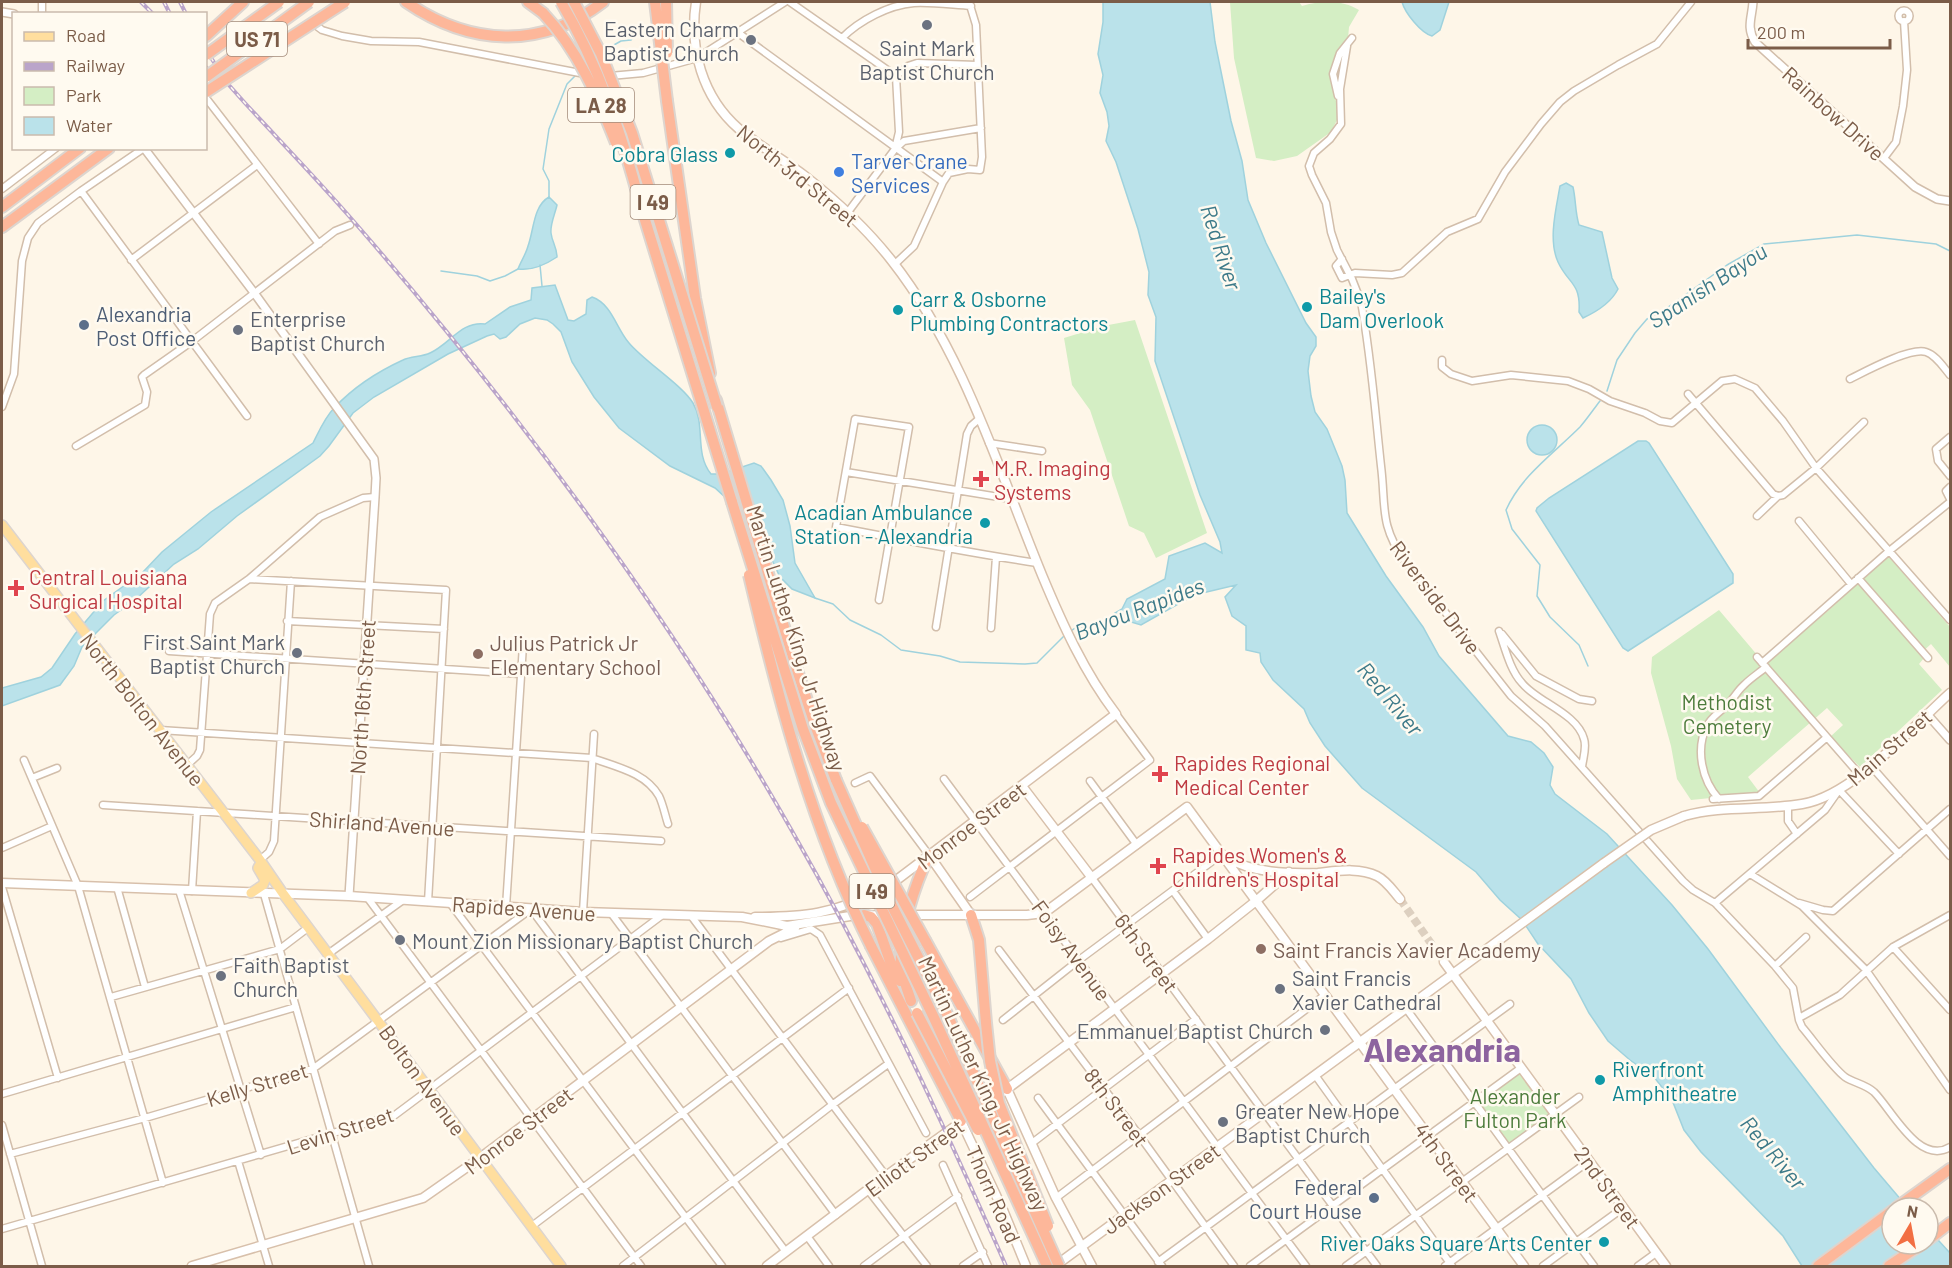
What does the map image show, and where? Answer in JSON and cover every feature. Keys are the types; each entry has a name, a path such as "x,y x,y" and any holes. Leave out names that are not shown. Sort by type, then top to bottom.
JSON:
{"highway":[{"path":"207,35 243,2"},
{"name":"US 71","path":"207,54 279,2"},
{"name":"US 71","path":"207,76 309,2"},
{"path":"207,91 345,2"},
{"path":"406,2 429,16 463,30 510,37 532,36 561,26 579,18 603,2"},
{"name":"LA 28","path":"528,2 553,24 588,77 641,207"},
{"name":"Martin Luther King, Jr Highway","path":"561,2 587,50 622,139 803,729 831,803 935,1020 1011,1189 1054,1264"},
{"name":"Martin Luther King, Jr Highway","path":"574,2 601,54 632,134 799,677 836,780 891,904 947,1014 1054,1264"},
{"name":"LA 28","path":"655,2 667,101"},
{"path":"666,2 667,101 695,298 717,407"},
{"path":"2,207 77,150"},
{"path":"2,227 106,150"},
{"path":"76,173 116,150"},
{"path":"732,502 780,699 799,765 832,857 871,946 961,1121"},
{"path":"836,780 1007,1089"},
{"path":"911,1001 901,967 903,942 908,915 929,855"},
{"path":"864,915 871,917 877,924 890,961 949,1077 1011,1189"},
{"path":"971,915 979,940 990,1061 997,1096 1056,1246 1054,1264"},
{"path":"1913,1196 1950,1169"},
{"path":"1818,1266 1880,1220"},
{"path":"1889,1266 1904,1256"}],"main road":[{"name":"North 3rd Street","path":"696,2 694,26 697,58 711,95 729,119 744,132 848,212 895,264 936,326 979,418 1058,612 1100,694 1116,714"},
{"name":"North Bolton Avenue","path":"2,525 260,860 284,895"},
{"name":"Main Street","path":"1498,940 1639,838 1663,824 1711,809 1788,806 1819,800 1839,790 1871,766 1950,693"},
{"name":"Monroe Street","path":"742,917 791,917 833,911 889,886 1116,714"},
{"name":"6th Street","path":"1022,786 1092,878"},
{"name":"4th Street","path":"1137,845 1187,807 1524,1266"},
{"path":"1044,913 1137,845"},
{"path":"1222,854 1243,866 1289,872 1354,870 1368,872 1382,879 1400,899"},
{"path":"929,855 971,915"},
{"path":"251,893 261,888 265,880 258,868 260,860"},
{"name":"Elliott Street","path":"767,1266 1162,974 1256,902 1289,872"},
{"name":"Rapides Avenue","path":"2,885 349,896 583,912 742,917 787,926 864,915 1027,915 1044,913"},
{"name":"Bolton Avenue","path":"284,895 561,1266"},
{"name":"Monroe Street","path":"192,1266 423,1198 584,1081 680,1006 769,941 810,923"},
{"name":"Jackson Street","path":"1054,1264 1080,1248 1498,940"},
{"name":"2nd Street","path":"1444,962 1666,1266"},
{"path":"1007,1089 1080,1248 1092,1266"},
{"name":"Thorn Road","path":"961,1121 1003,1210 1026,1266"}],"street":[{"path":"318,27 342,36 371,41 419,42 606,76 643,72 697,58 785,2"},
{"path":"790,2 896,76"},
{"path":"1350,274 1367,272 1392,275 1402,273 1447,232 1478,219 1505,172 1560,102 1618,65 1652,49 1691,2"},
{"name":"Rainbow Drive","path":"1754,2 1749,33 1755,42 1925,194 1950,201"},
{"path":"842,38 851,28 864,21 901,6 915,3 970,4 975,25 981,128 980,170 957,170 950,173 943,182 914,246 895,264"},
{"path":"1884,158 1896,142 1903,106 1907,70 1904,21"},
{"path":"737,32 943,182"},
{"name":"Riverside Drive","path":"1352,39 1347,46 1340,99 1341,124 1330,139 1314,153 1309,166 1326,203 1333,238 1359,294 1363,312 1382,469 1385,522 1389,537 1405,561 1504,688 1545,726 1582,767"},
{"path":"896,76 908,66 917,63 977,65"},
{"path":"895,149 899,132 896,76"},
{"path":"207,99 319,244"},
{"path":"848,212 895,149 904,141 981,128"},
{"path":"2,189 53,150"},
{"path":"2,407 14,375 20,276 28,238 38,223 141,150"},
{"name":"North 16th Street","path":"146,150 255,294 374,459 375,497 349,896"},
{"path":"131,260 257,165"},
{"path":"81,191 247,416"},
{"path":"76,446 145,405 147,392 142,377 255,294 335,231 350,225"},
{"path":"1850,379 1887,361 1926,352 1936,359 1950,375"},
{"path":"1442,360 1442,367 1451,374 1472,381 1511,375 1568,381 1660,421 1672,423 1722,381 1735,379 1755,388 1783,421 1816,468 1950,620"},
{"path":"1688,394 1773,494 1778,496"},
{"path":"936,627 968,430 979,418"},
{"path":"879,600 890,537 900,481 909,427 855,419 836,527 890,537 996,557 1037,563"},
{"path":"1757,516 1778,496 1783,495 1816,468 1864,422"},
{"path":"1950,436 1936,449 1938,461 1950,476"},
{"path":"989,443 1042,451"},
{"path":"846,472 1011,499"},
{"path":"1826,738 1760,796 1716,799 1703,776 1702,756 1705,728 1711,719 1764,665 1851,584 1950,501 1946,490 1950,487"},
{"path":"187,765 199,753 210,614 215,603 249,579 320,517 363,498 375,497"},
{"path":"1799,521 1851,584"},
{"path":"991,628 996,557"},
{"path":"1858,578 1928,658"},
{"path":"249,579 446,590 428,902"},
{"path":"260,860 272,847 291,581"},
{"path":"287,621 444,629"},
{"name":"Riverside Drive","path":"1582,767 1584,737 1568,718 1520,681 1499,631 1536,676 1579,699 1592,701"},
{"path":"506,907 523,645"},
{"path":"169,651 521,674"},
{"path":"1757,657 1860,775"},
{"path":"970,897 1150,760 1116,714"},
{"path":"1927,714 1950,740"},
{"path":"160,730 592,758 632,772 648,781 660,797 668,824"},
{"path":"583,912 594,734"},
{"path":"24,760 78,886 164,1183"},
{"path":"1871,766 1950,856"},
{"path":"1582,767 1683,881 1715,903 1775,966 1793,988 1802,1027 1842,1074 1875,1093 1917,1143 1931,1150 1950,1147"},
{"path":"32,778 57,768"},
{"path":"855,783 870,776 929,855"},
{"name":"Foisy Avenue","path":"944,779 1306,1266"},
{"path":"1090,781 1137,845"},
{"path":"1715,903 1825,810 1839,790 1899,854"},
{"name":"Shirland Avenue","path":"104,805 661,841"},
{"path":"1788,806 1788,821 1797,834"},
{"path":"1796,902 1833,911 1950,809"},
{"path":"192,891 197,811"},
{"path":"2,848 52,826"},
{"path":"1003,1020 1079,960 1222,854"},
{"path":"1750,874 1796,902 1821,923 1866,970 1950,1090"},
{"name":"6th Street","path":"1092,878 1377,1266"},
{"path":"2,885 58,1078"},
{"path":"117,887 145,987"},
{"path":"179,890 261,1155"},
{"path":"1173,891 1208,939"},
{"path":"264,894 369,1266"},
{"path":"367,897 641,1266"},
{"path":"328,954 404,900"},
{"path":"450,903 722,1266"},
{"path":"531,909 786,1252"},
{"name":"Kelly Street","path":"10,1154 145,1118 314,1068 531,909"},
{"path":"611,913 836,1215"},
{"path":"1799,1018 1840,995 1893,947 1950,915"},
{"name":"Levin Street","path":"2,1229 395,1115 480,1049 662,916"},
{"path":"692,917 886,1176"},
{"path":"111,997 280,949 309,927"},
{"path":"769,941 807,929 818,932 926,1133"},
{"path":"1775,966 1806,937"},
{"path":"1893,947 1950,1010"},
{"name":"8th Street","path":"999,950 1139,1135 1234,1266"},
{"path":"531,1226 849,988"},
{"path":"1056,1198 1325,995"},
{"path":"1038,1098 1160,1264 1205,1227 1510,1004"},
{"path":"2,1094 296,1008"},
{"path":"1405,1008 1594,1266"},
{"path":"1032,1143 1196,1019"},
{"path":"623,1266 888,1064"},
{"path":"1250,1266 1521,1068"},
{"path":"1315,1075 1449,1265 1589,1161"},
{"path":"1346,1266 1579,1097"},
{"path":"2,1125 42,1266"},
{"path":"238,1161 269,1266"},
{"path":"943,1165 988,1266"},
{"path":"868,1190 927,1266"},
{"path":"864,1266 958,1196"},
{"path":"1543,1266 1623,1208"},
{"path":"807,1236 829,1266"},
{"path":"963,1266 983,1252"},
{"path":"1638,1266 1656,1253"}],"green space":[{"path":"1230,2 1299,2 1302,6 1332,2 1346,4 1359,10 1349,27 1348,39 1338,50 1330,72 1339,116 1331,132 1297,156 1274,161 1256,158 1234,58"},
{"path":"1135,320 1207,533 1156,558 1144,533 1129,526 1090,410 1072,385 1064,338 1103,326"},
{"name":"Methodist Cemetery","path":"1888,556 1950,627 1950,667 1931,644 1920,654 1924,658 1919,664 1942,690 1860,767 1830,737 1843,725 1827,708 1748,777 1760,793 1691,800 1677,779 1671,746 1651,673 1652,657 1719,610 1764,663 1829,610"},
{"name":"Alexander Fulton Park","path":"1521,1069 1551,1112 1509,1145 1478,1101"}],"water":[{"name":"Red River","path":"1103,2 1210,2 1215,42 1231,121 1242,161 1248,200 1266,243 1306,323 1316,337 1316,346 1310,356 1308,371 1311,396 1315,412 1327,429 1342,466 1347,513 1386,576 1423,627 1439,656 1508,736 1531,742 1544,753 1553,767 1550,785 1555,794 1607,834 1672,905 1898,1196 1880,1196 1880,1256 1940,1256 1940,1242 1950,1253 1950,1266 1802,1266 1783,1236 1701,1152 1684,1130 1672,1100 1654,1077 1608,1041 1589,1013 1571,979 1538,944 1522,920 1500,900 1476,872 1362,788 1325,746 1304,709 1273,680 1261,662 1260,653 1246,650 1246,626 1232,616 1225,597 1236,585 1194,595 1141,625 1128,621 1120,623 1115,613 1122,609 1127,599 1165,579 1169,556 1205,543 1222,553 1155,361 1156,317 1148,295 1149,272 1138,229 1116,162 1106,141 1109,126 1100,93 1103,75 1098,54 1103,22"},
{"path":"1402,2 1449,2 1440,30 1432,36 1423,31 1410,17"},
{"path":"1566,183 1573,187 1579,225 1602,232 1612,278 1618,289 1603,306 1583,318 1579,312 1576,289 1562,269 1555,253 1554,224 1560,186"},
{"path":"549,197 557,205 551,230 557,257 538,267 518,269 527,249 537,212"},
{"path":"555,285 568,320 574,321 586,314 587,300 592,297 599,300 609,311 629,343 693,403 699,420 703,457 711,474 721,474 754,463 761,466 783,500 790,526 795,563 815,598 792,589 780,577 765,545 745,527 727,499 715,488 670,466 619,428 594,397 572,362 561,332 547,320 535,318 520,324 506,337 500,339 494,334 487,336 448,354 374,397 353,413 320,456 237,516 198,549 174,564 135,600 114,615 82,647 74,666 60,685 2,706 2,688 41,677 52,668 75,634 103,601 143,572 162,552 211,512 313,443 331,411 358,387 403,360 430,353 462,329 485,324 510,307 531,300 532,288"},
{"path":"1542,425 1552,430 1557,440 1552,450 1542,455 1532,450 1527,440 1532,430"},
{"path":"1638,441 1649,443 1733,574 1733,583 1628,651 1623,648 1536,511 1549,498"}],"waterway":[{"path":"605,50 621,41 631,40 635,34"},
{"path":"549,197 549,181 543,169 549,129 567,84 577,74"},
{"name":"Spanish Bayou","path":"1607,391 1617,360 1647,319 1664,310 1727,265 1764,244 1857,235 1936,244 1950,251"},
{"path":"540,265 542,286"},
{"path":"441,271 477,276 490,281 518,269"},
{"name":"Spanish Bayou","path":"1588,666 1579,645 1550,617 1537,596 1540,565 1512,529 1506,510 1529,475 1580,427 1600,401"},
{"name":"Bayou Rapides","path":"815,598 833,604 850,620 881,635 901,650 940,656 960,662 1037,663 1064,636"},
{"name":"Bayou Rapides","path":"1071,631 1117,618"}],"tunnel":[{"path":"1400,899 1444,962"}],"railway":[{"path":"141,2 151,12"},
{"path":"164,2 169,12"},
{"path":"180,2 185,12"},
{"path":"207,52 228,84 349,216 471,361 586,512 693,669 744,749 822,884 931,1101 1006,1266"},
{"path":"207,68 220,82"}],"place":[{"name":"Saint Mark Baptist Church","path":"927,25"},
{"name":"Eastern Charm Baptist Church","path":"751,40"},
{"name":"Cobra Glass","path":"730,153"},
{"name":"Tarver Crane Services","path":"839,172"},
{"name":"Bailey's Dam Overlook","path":"1307,307"},
{"name":"Carr & Osborne Plumbing Contractors","path":"898,310"},
{"name":"Alexandria Post Office","path":"84,325"},
{"name":"Enterprise Baptist Church","path":"238,330"},
{"name":"M.R. Imaging Systems","path":"981,479"},
{"name":"Acadian Ambulance Station - Alexandria","path":"985,523"},
{"name":"Central Louisiana Surgical Hospital","path":"16,588"},
{"name":"First Saint Mark Baptist Church","path":"297,653"},
{"name":"Julius Patrick Jr Elementary School","path":"478,654"},
{"name":"Rapides Regional Medical Center","path":"1160,774"},
{"name":"Rapides Women's & Children's Hospital","path":"1158,866"},
{"name":"Mount Zion Missionary Baptist Church","path":"400,940"},
{"name":"Saint Francis Xavier Academy","path":"1261,949"},
{"name":"Faith Baptist Church","path":"221,976"},
{"name":"Saint Francis Xavier Cathedral","path":"1280,989"},
{"name":"Emmanuel Baptist Church","path":"1325,1030"},
{"name":"Riverfront Amphitheatre","path":"1600,1080"},
{"name":"Greater New Hope Baptist Church","path":"1223,1122"},
{"name":"Federal Court House","path":"1374,1198"},
{"name":"River Oaks Square Arts Center","path":"1604,1242"}],"district":[{"name":"Alexandria","path":"1442,1049"}]}
